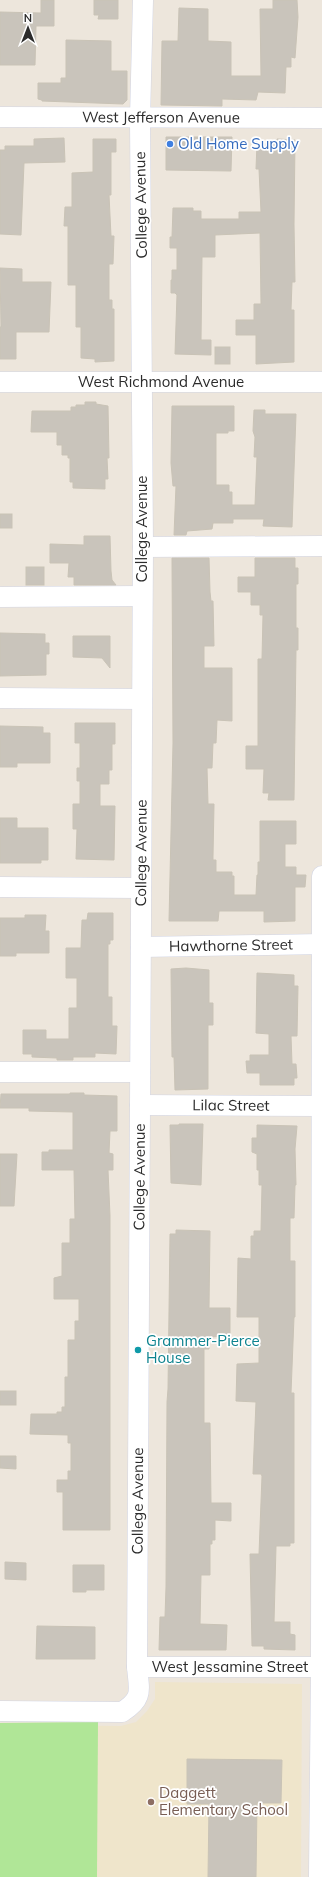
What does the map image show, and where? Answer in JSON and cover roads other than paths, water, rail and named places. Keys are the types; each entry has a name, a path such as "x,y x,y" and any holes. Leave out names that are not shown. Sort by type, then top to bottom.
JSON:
{"street":[{"name":"College Avenue","path":"0,1711 122,1712 134,1704 139,1693 137,1667 143,382 140,118 142,0"},
{"name":"West Jefferson Avenue","path":"0,117 322,118"},
{"name":"West Richmond Avenue","path":"0,382 322,382"},
{"path":"142,546 322,546"},
{"path":"0,597 142,596"},
{"path":"0,698 142,699"},
{"path":"320,1877 322,1667 322,876"},
{"path":"0,887 141,888"},
{"name":"Hawthorne Street","path":"141,947 322,944"},
{"path":"0,1072 140,1072"},
{"name":"Lilac Street","path":"140,1105 322,1106"},
{"name":"West Jessamine Street","path":"137,1667 322,1667"}],"place":[{"name":"Old Home Supply","path":"170,144"},
{"name":"Grammer-Pierce House","path":"138,1350"},
{"name":"Daggett Elementary School","path":"151,1802"}]}
